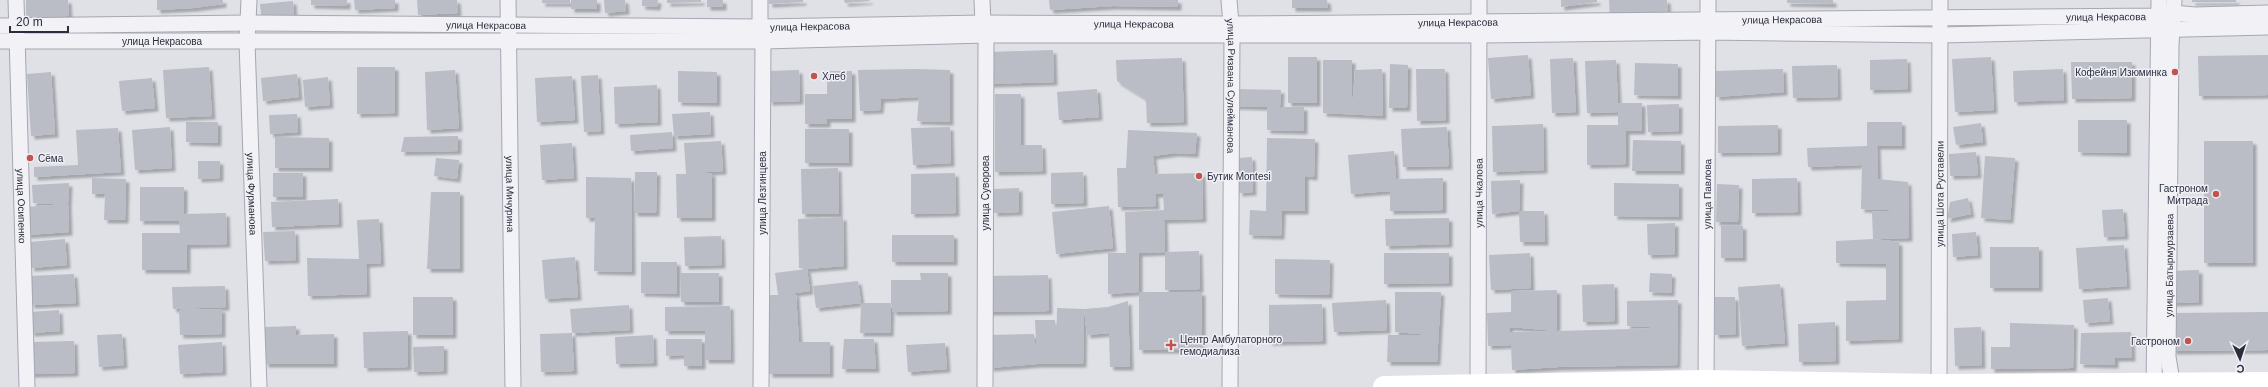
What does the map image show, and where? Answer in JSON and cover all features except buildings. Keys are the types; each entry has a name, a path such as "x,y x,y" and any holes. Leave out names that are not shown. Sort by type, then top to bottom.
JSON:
{"main road":[{"path":"1384,387 1706,384 1939,386 2164,385 2268,382"}],"street":[{"name":"улица Осипенко","path":"16,0 27,387"},
{"name":"улица Фурманова","path":"249,0 247,42 259,387"},
{"name":"улица Мичурина","path":"508,0 513,387"},
{"name":"улица Лезгинцева","path":"760,0 761,387"},
{"name":"улица Суворова","path":"982,0 984,29 985,387"},
{"name":"улица Ризвана Сулейманова","path":"1229,0 1231,30 1230,387"},
{"name":"улица Чкалова","path":"1478,386 1479,0"},
{"name":"улица Павлова","path":"1706,384 1708,0"},
{"name":"улица Шота Руставели","path":"1939,386 1940,0"},
{"name":"улица Батырмурзаева","path":"2159,0 2167,17 2171,45 2168,357 2164,385"},
{"name":"улица Некрасова","path":"1708,25 1941,35 2195,15 2268,13"},
{"name":"улица Некрасова","path":"0,41 247,42 509,40 984,29 1479,29 1708,25 1940,18 2167,17 2268,27"},
{"name":"улица Некрасова","path":"0,26 249,23 508,24 761,34"}],"place":[{"name":"Кофейня Изюминка","path":"2175,72"},
{"name":"Хлеб","path":"814,76"},
{"name":"Сёма","path":"30,158"},
{"name":"Бутик Montesi","path":"1199,176"},
{"name":"Гастроном Митрада","path":"2216,194"},
{"name":"Гастроном","path":"2188,341"},
{"name":"Центр Амбулаторного гемодиализа","path":"1171,345"}]}
